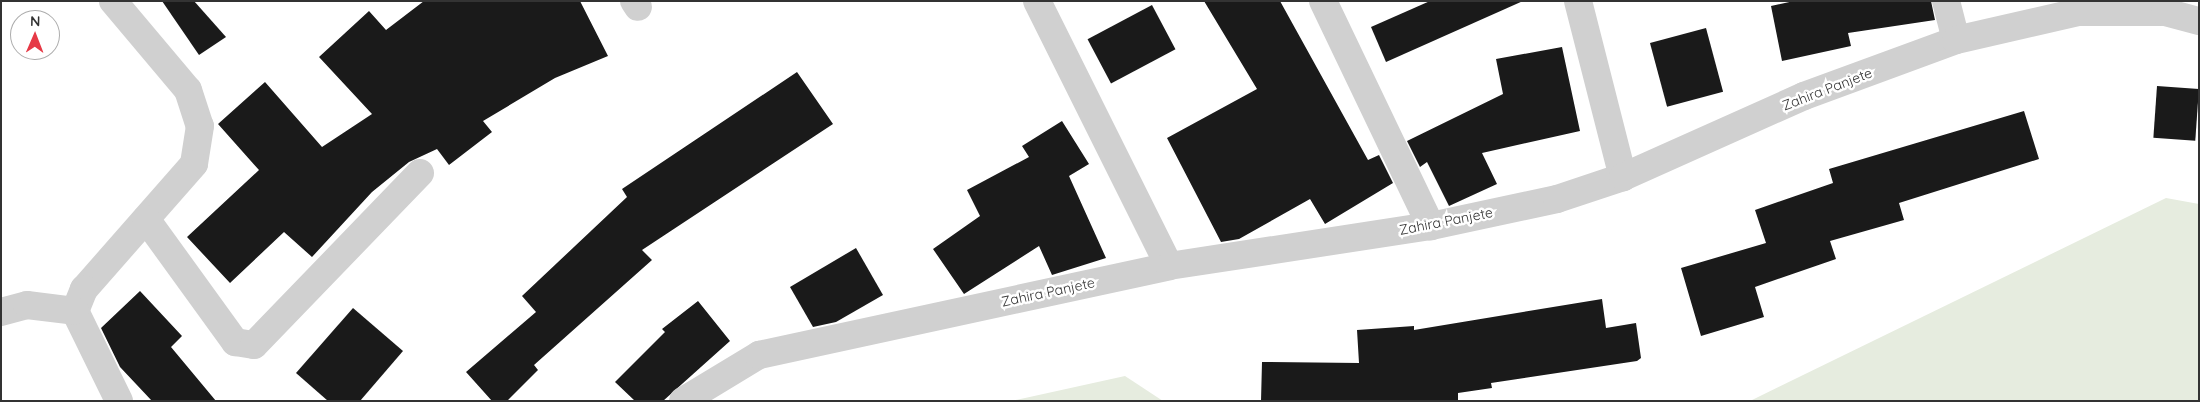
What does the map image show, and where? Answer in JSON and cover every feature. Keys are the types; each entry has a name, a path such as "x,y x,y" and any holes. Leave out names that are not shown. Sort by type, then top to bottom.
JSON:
{"street":[{"path":"113,1 188,90 200,126 194,164 84,289 75,311 119,401"},
{"path":"1036,1 1169,266"},
{"path":"1323,1 1431,226"},
{"path":"1578,1 1623,177"},
{"path":"1946,1 1956,40"},
{"name":"Zahira Panjete","path":"683,401 759,355 1169,266 1431,226 1557,198 1623,177 1804,96 1956,40 2078,12 2165,12 2199,22"},
{"path":"146,219 235,342 254,345 420,173"},
{"path":"1,312 27,305 75,311"}],"shaded area":[{"path":"2166,198 2199,204 2199,401 1750,401"},
{"path":"1125,376 1163,401 1011,401"}],"building":[{"path":"162,1 194,1 226,37 199,55"},
{"path":"424,1 580,1 608,56 555,78 483,121 492,132 449,165 437,149 409,162 372,192 312,257 284,232 230,283 187,237 259,170 218,124 265,82 322,147 372,114 319,57 369,11 386,30"},
{"path":"1204,1 1280,1 1368,160 1379,155 1393,183 1325,224 1310,199 1239,239 1221,242 1167,138 1257,89"},
{"path":"1430,1 1523,1 1386,62 1371,27"},
{"path":"1794,1 1931,1 1935,20 1848,33 1851,46 1782,61 1771,6"},
{"path":"1152,5 1175,49 1111,83 1088,39"},
{"path":"1706,28 1723,92 1667,107 1650,43"},
{"path":"1562,47 1580,131 1482,153 1497,184 1449,206 1427,162 1420,167 1407,141 1503,94 1496,59"},
{"path":"797,72 833,124 642,250 652,260 534,365 538,370 507,401 492,401 466,372 536,312 522,296 627,197 622,189"},
{"path":"2157,86 2199,89 2195,141 2153,138"},
{"path":"2024,111 2039,159 1899,203 1904,220 1830,241 1836,259 1755,287 1764,317 1701,336 1681,268 1766,243 1755,210 1833,183 1829,169"},
{"path":"1062,121 1089,164 1069,176 1106,258 1052,275 1039,246 964,294 933,249 980,216 967,190 1029,157 1022,146"},
{"path":"856,248 883,295 836,322 813,327 790,287"},
{"path":"140,291 182,336 171,347 216,401 152,401 120,367 101,328"},
{"path":"1602,299 1606,328 1636,323 1641,358 1637,361 1491,383 1492,388 1458,393 1458,401 1261,401 1262,362 1359,363 1357,330 1414,326 1414,330"},
{"path":"698,301 730,341 663,401 635,401 615,382 665,332 662,329"},
{"path":"353,308 403,351 360,401 328,401 296,373"}]}
